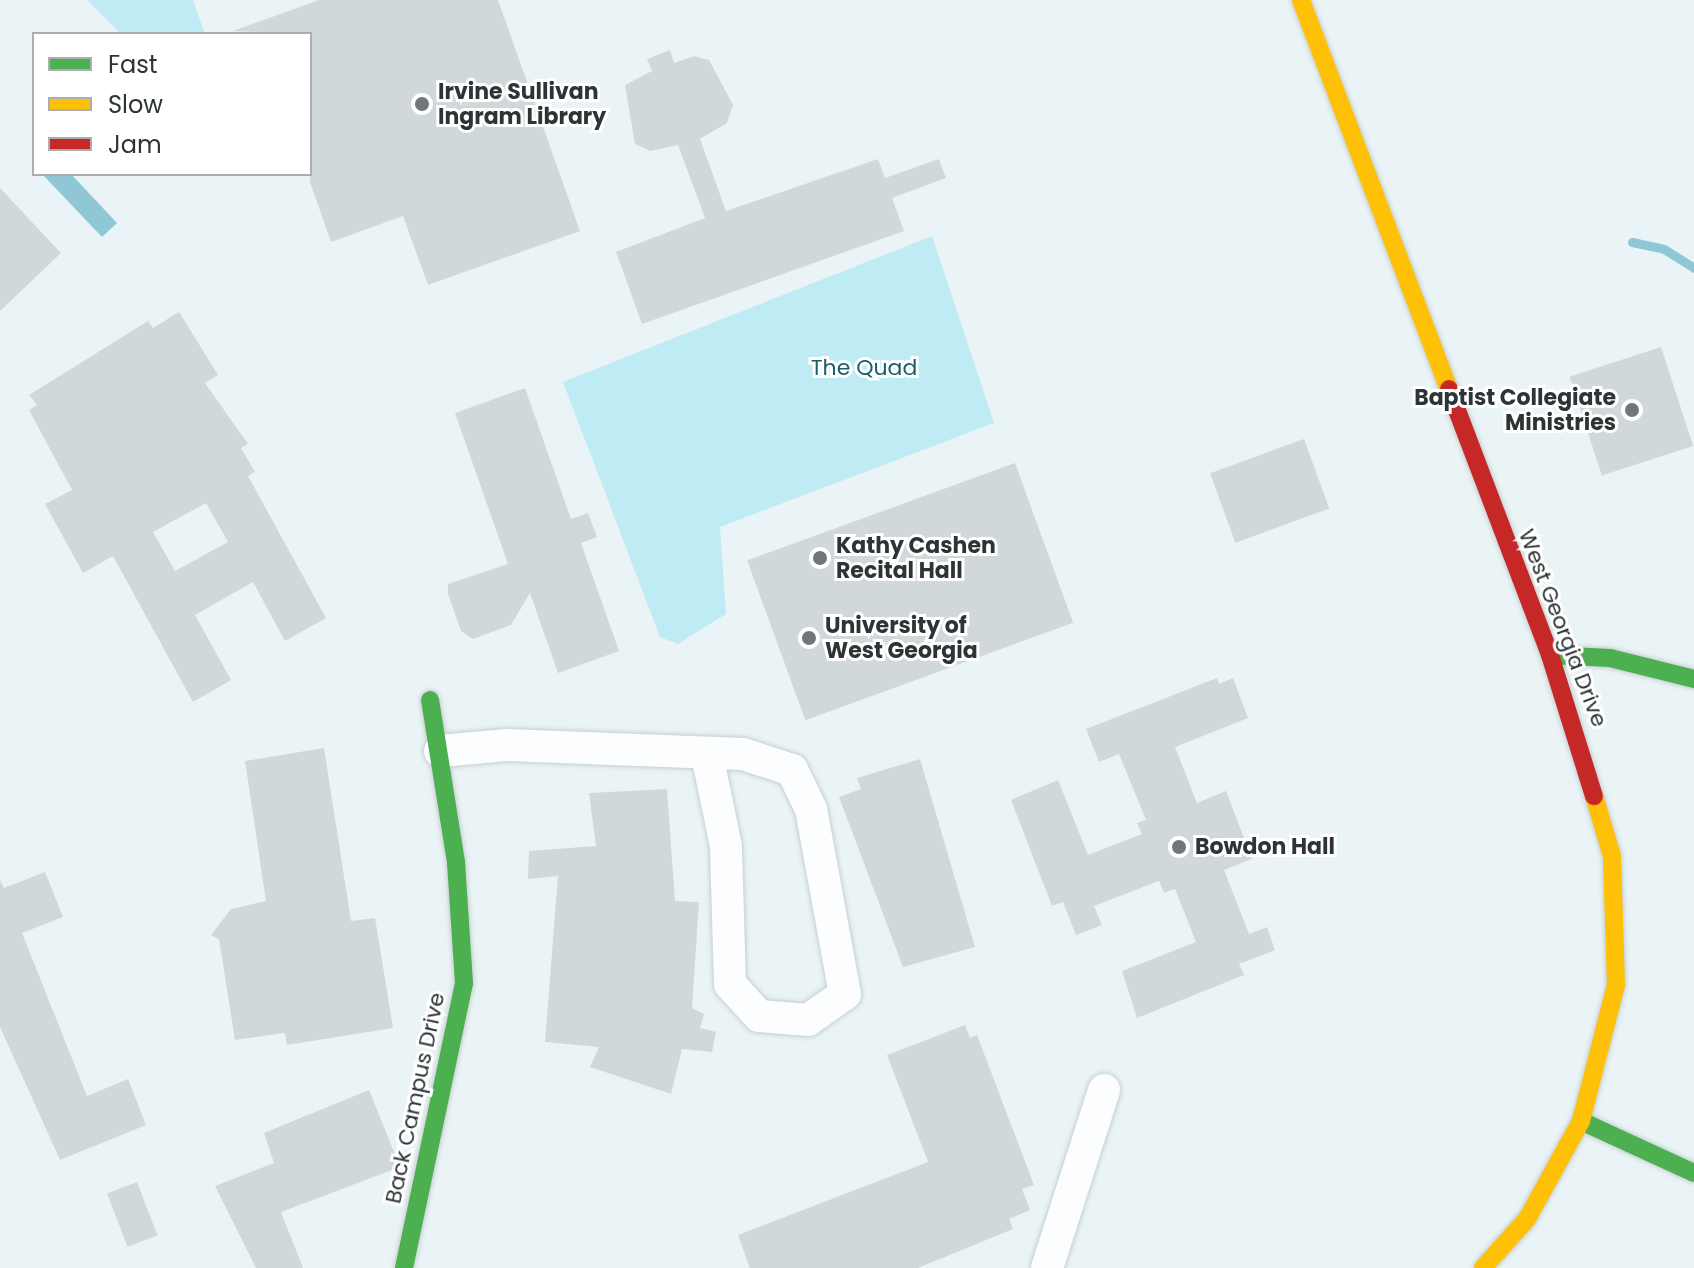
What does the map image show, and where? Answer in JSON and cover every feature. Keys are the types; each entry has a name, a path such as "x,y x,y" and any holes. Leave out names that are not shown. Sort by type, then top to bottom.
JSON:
{"street":[{"name":"West Georgia Drive","path":"1301,0 1550,655 1600,803 1618,904 1616,985 1581,1121 1527,1219 1483,1268"},
{"path":"1550,655 1610,658 1694,679"},
{"name":"Back Campus Drive","path":"404,1268 464,983 463,919 430,700"},
{"path":"440,751 507,745 743,754 792,770 811,809 845,994 808,1020 759,1016 730,984 726,846 707,755"},
{"path":"1047,1268 1104,1090"},
{"path":"1581,1121 1694,1173"}],"green space":[{"path":"87,0 193,0 204,32 119,32"},
{"name":"The Quad","path":"932,236 994,423 720,527 726,614 678,644 660,637 563,382"}],"shaded area":[{"path":"44,176 73,176 117,223 102,237"}],"building":[{"name":"Irvine Sullivan Ingram Library","path":"319,0 498,0 580,231 428,285 403,216 331,242 310,182 312,32 233,31"},
{"path":"670,50 674,63 694,56 709,60 733,105 727,123 700,139 726,211 878,159 885,178 939,159 946,178 892,198 904,231 642,324 616,252 705,218 678,145 650,151 635,144 625,85 652,71 647,59"},
{"path":"0,188 61,253 0,311"},
{"path":"179,312 218,375 205,383 248,444 241,448 255,472 248,476 326,618 285,641 253,582 195,615 231,680 193,702 113,556 83,573 45,504 72,490 29,410 37,405 29,395 148,321 153,328","holes":["206,503 228,542 175,571 153,532"]},
{"name":"Baptist Collegiate Ministries","path":"1661,347 1693,446 1602,476 1570,377"},
{"path":"525,388 571,519 588,513 597,537 581,543 619,651 558,673 530,593 511,625 473,639 461,631 448,594 448,584 508,564 455,413"},
{"path":"1304,439 1329,509 1235,543 1210,473"},
{"path":"1015,463 1073,623 805,720 747,560"},
{"name":"Bowdon Hall","path":"1217,678 1219,684 1233,678 1248,718 1175,747 1197,803 1226,791 1252,859 1224,870 1249,934 1267,927 1275,950 1239,964 1244,975 1137,1018 1122,971 1196,942 1175,889 1164,893 1159,881 1094,906 1102,925 1076,935 1063,902 1052,906 1011,800 1058,780 1088,855 1142,834 1137,823 1146,820 1119,754 1099,762 1086,729"},
{"path":"324,748 351,921 375,918 393,1028 287,1045 285,1033 235,1040 219,939 211,935 231,909 266,901 245,761"},
{"path":"920,759 975,947 903,967 839,797 861,789 857,778"},
{"path":"667,789 675,901 699,902 692,1008 704,1014 700,1028 716,1032 712,1052 682,1049 671,1094 590,1067 599,1047 545,1042 558,876 528,879 529,851 596,846 589,793"},
{"path":"45,872 63,917 22,933 87,1096 128,1079 146,1125 60,1160 0,1027 0,880 4,888"},
{"path":"965,1025 970,1038 977,1035 1034,1185 1022,1189 1030,1210 1009,1219 1013,1229 918,1268 750,1268 738,1235 928,1162 887,1055"},
{"path":"369,1090 400,1167 281,1212 303,1268 256,1268 215,1186 274,1163 264,1133"},
{"path":"137,1182 157,1235 128,1247 107,1193"}],"waterway":[{"path":"1632,242 1664,249 1694,268"}],"traffic: fast":[{"path":"1550,655 1610,658 1694,679"},
{"path":"404,1268 464,983 456,862 430,700"},
{"path":"1581,1121 1694,1173"}],"traffic: slow":[{"path":"1301,0 1449,389"},
{"path":"1483,1268 1527,1219 1581,1121 1616,985 1612,856 1594,796"}],"traffic: jam":[{"path":"1449,389 1550,655 1594,796"}],"place":[{"name":"Irvine Sullivan Ingram Library","path":"422,104"},
{"name":"Baptist Collegiate Ministries","path":"1632,410"},
{"name":"Kathy Cashen Recital Hall","path":"820,558"},
{"name":"University of West Georgia","path":"809,638"},
{"name":"Bowdon Hall","path":"1179,847"}]}
